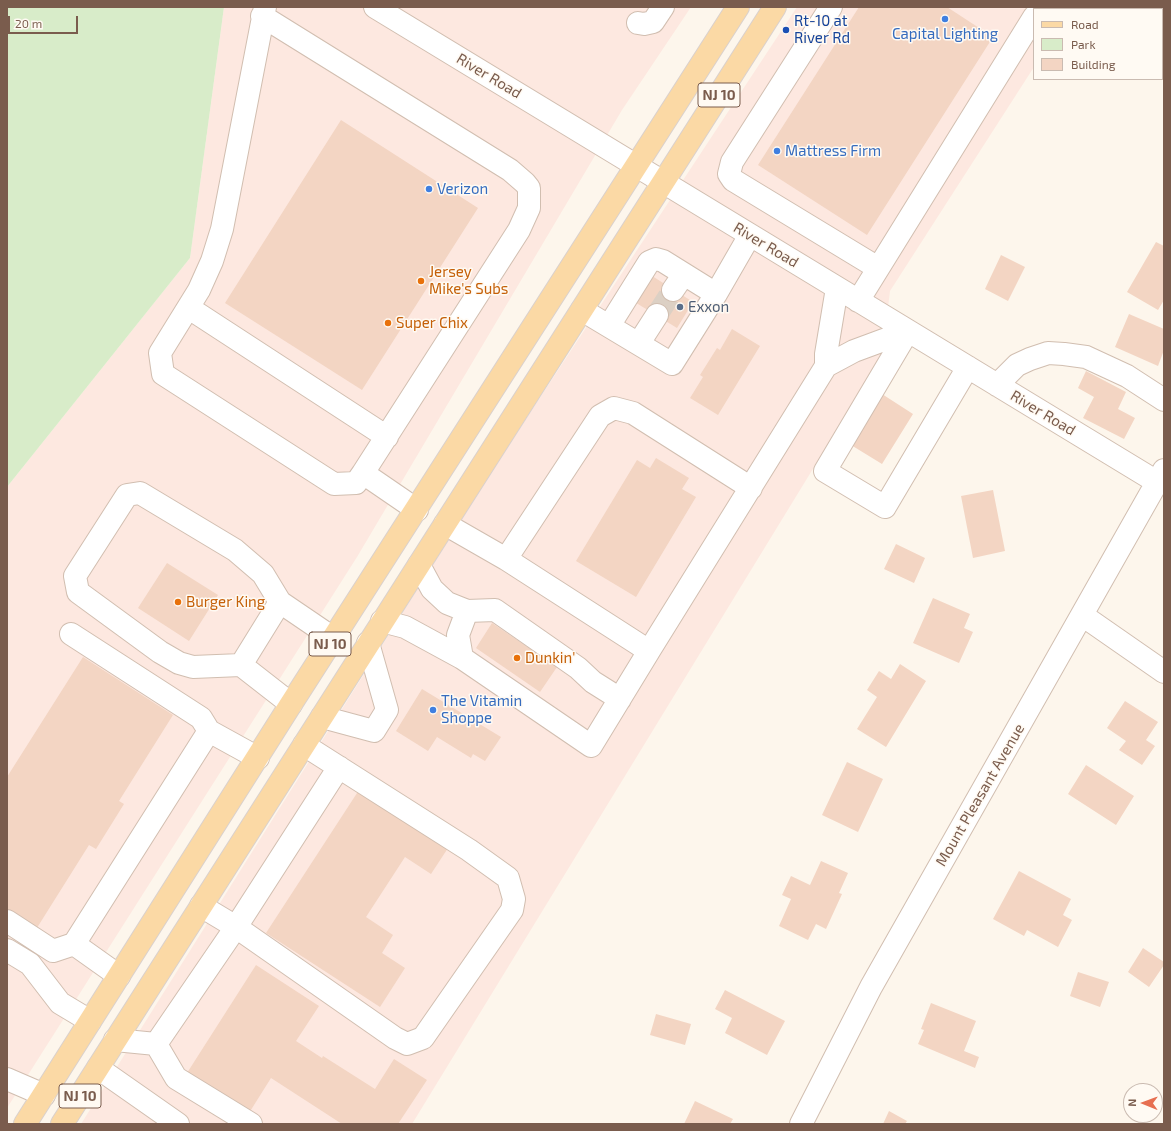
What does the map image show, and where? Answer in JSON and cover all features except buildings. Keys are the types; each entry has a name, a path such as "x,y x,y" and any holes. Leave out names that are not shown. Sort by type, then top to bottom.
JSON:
{"main road":[{"name":"NJ 10","path":"25,1124 291,704 417,510 738,7"},
{"name":"NJ 10","path":"62,1124 382,621 776,7"}],"street":[{"name":"River Road","path":"374,7 968,368 1160,476"},
{"path":"638,23 644,24 653,22 663,7"},
{"path":"831,7 732,162 729,174 733,180 878,268"},
{"path":"263,11 510,170 529,188 529,208 519,230 356,483 334,484 163,374 160,353 189,308 212,261 222,229 263,11"},
{"path":"858,300 1033,19"},
{"path":"582,310 672,364 716,294 750,235"},
{"path":"609,326 649,262 656,260 663,261 678,282 716,294"},
{"path":"826,366 826,354 837,288"},
{"path":"189,308 387,437"},
{"path":"639,343 657,315"},
{"path":"382,621 405,627 462,658 591,746 826,366 854,351 908,331"},
{"path":"908,331 825,471 886,507 968,368"},
{"path":"997,385 1017,365 1030,358 1048,353 1064,354 1086,357 1127,376 1164,400"},
{"path":"506,559 600,416 614,408 633,413 751,488"},
{"path":"363,473 417,510"},
{"name":"Mount Pleasant Avenue","path":"801,1124 871,987 1160,476"},
{"path":"291,704 241,665 193,667 179,663 160,652 78,592 75,576 127,495 140,493 235,550 263,574 280,602 334,638"},
{"path":"445,524 506,559 649,651"},
{"path":"419,564 432,589 447,603 467,612 495,610 578,668 593,682 620,699"},
{"path":"241,665 280,602"},
{"path":"462,658 458,635 467,612"},
{"path":"1082,615 1164,672"},
{"path":"71,634 201,718 209,731 258,758"},
{"path":"322,717 374,731 387,710 368,643"},
{"path":"7,921 53,951 74,944 209,731"},
{"path":"201,906 236,927 395,1038 407,1044 423,1038 512,910 514,899 508,878 469,850 304,745"},
{"path":"156,1044 236,927 339,766"},
{"path":"74,944 119,976"},
{"path":"7,950 30,964 60,1003 90,1021"},
{"path":"115,1040 156,1044"},
{"path":"156,1044 176,1078 251,1124"},
{"path":"98,1068 178,1124"},
{"path":"7,1079 44,1094"}],"shaded area":[{"path":"224,7 691,7 622,110 357,557 7,1108 7,487 190,258"},
{"path":"797,7 1072,7 1033,8 1033,69 890,291 882,356 412,1124 81,1124 491,472"}],"green space":[{"path":"7,7 224,7 190,258 7,487"}],"tunnel":[{"path":"657,315 673,290"}],"place":[{"name":"Capital Lighting","path":"945,19"},
{"name":"Rt-10 at River Rd","path":"786,30"},
{"name":"Mattress Firm","path":"777,151"},
{"name":"Verizon","path":"429,189"},
{"name":"Jersey Mike's Subs","path":"421,281"},
{"name":"Exxon","path":"680,307"},
{"name":"Super Chix","path":"388,323"},
{"name":"Burger King","path":"178,602"},
{"name":"Dunkin'","path":"517,658"},
{"name":"The Vitamin Shoppe","path":"433,710"}]}
